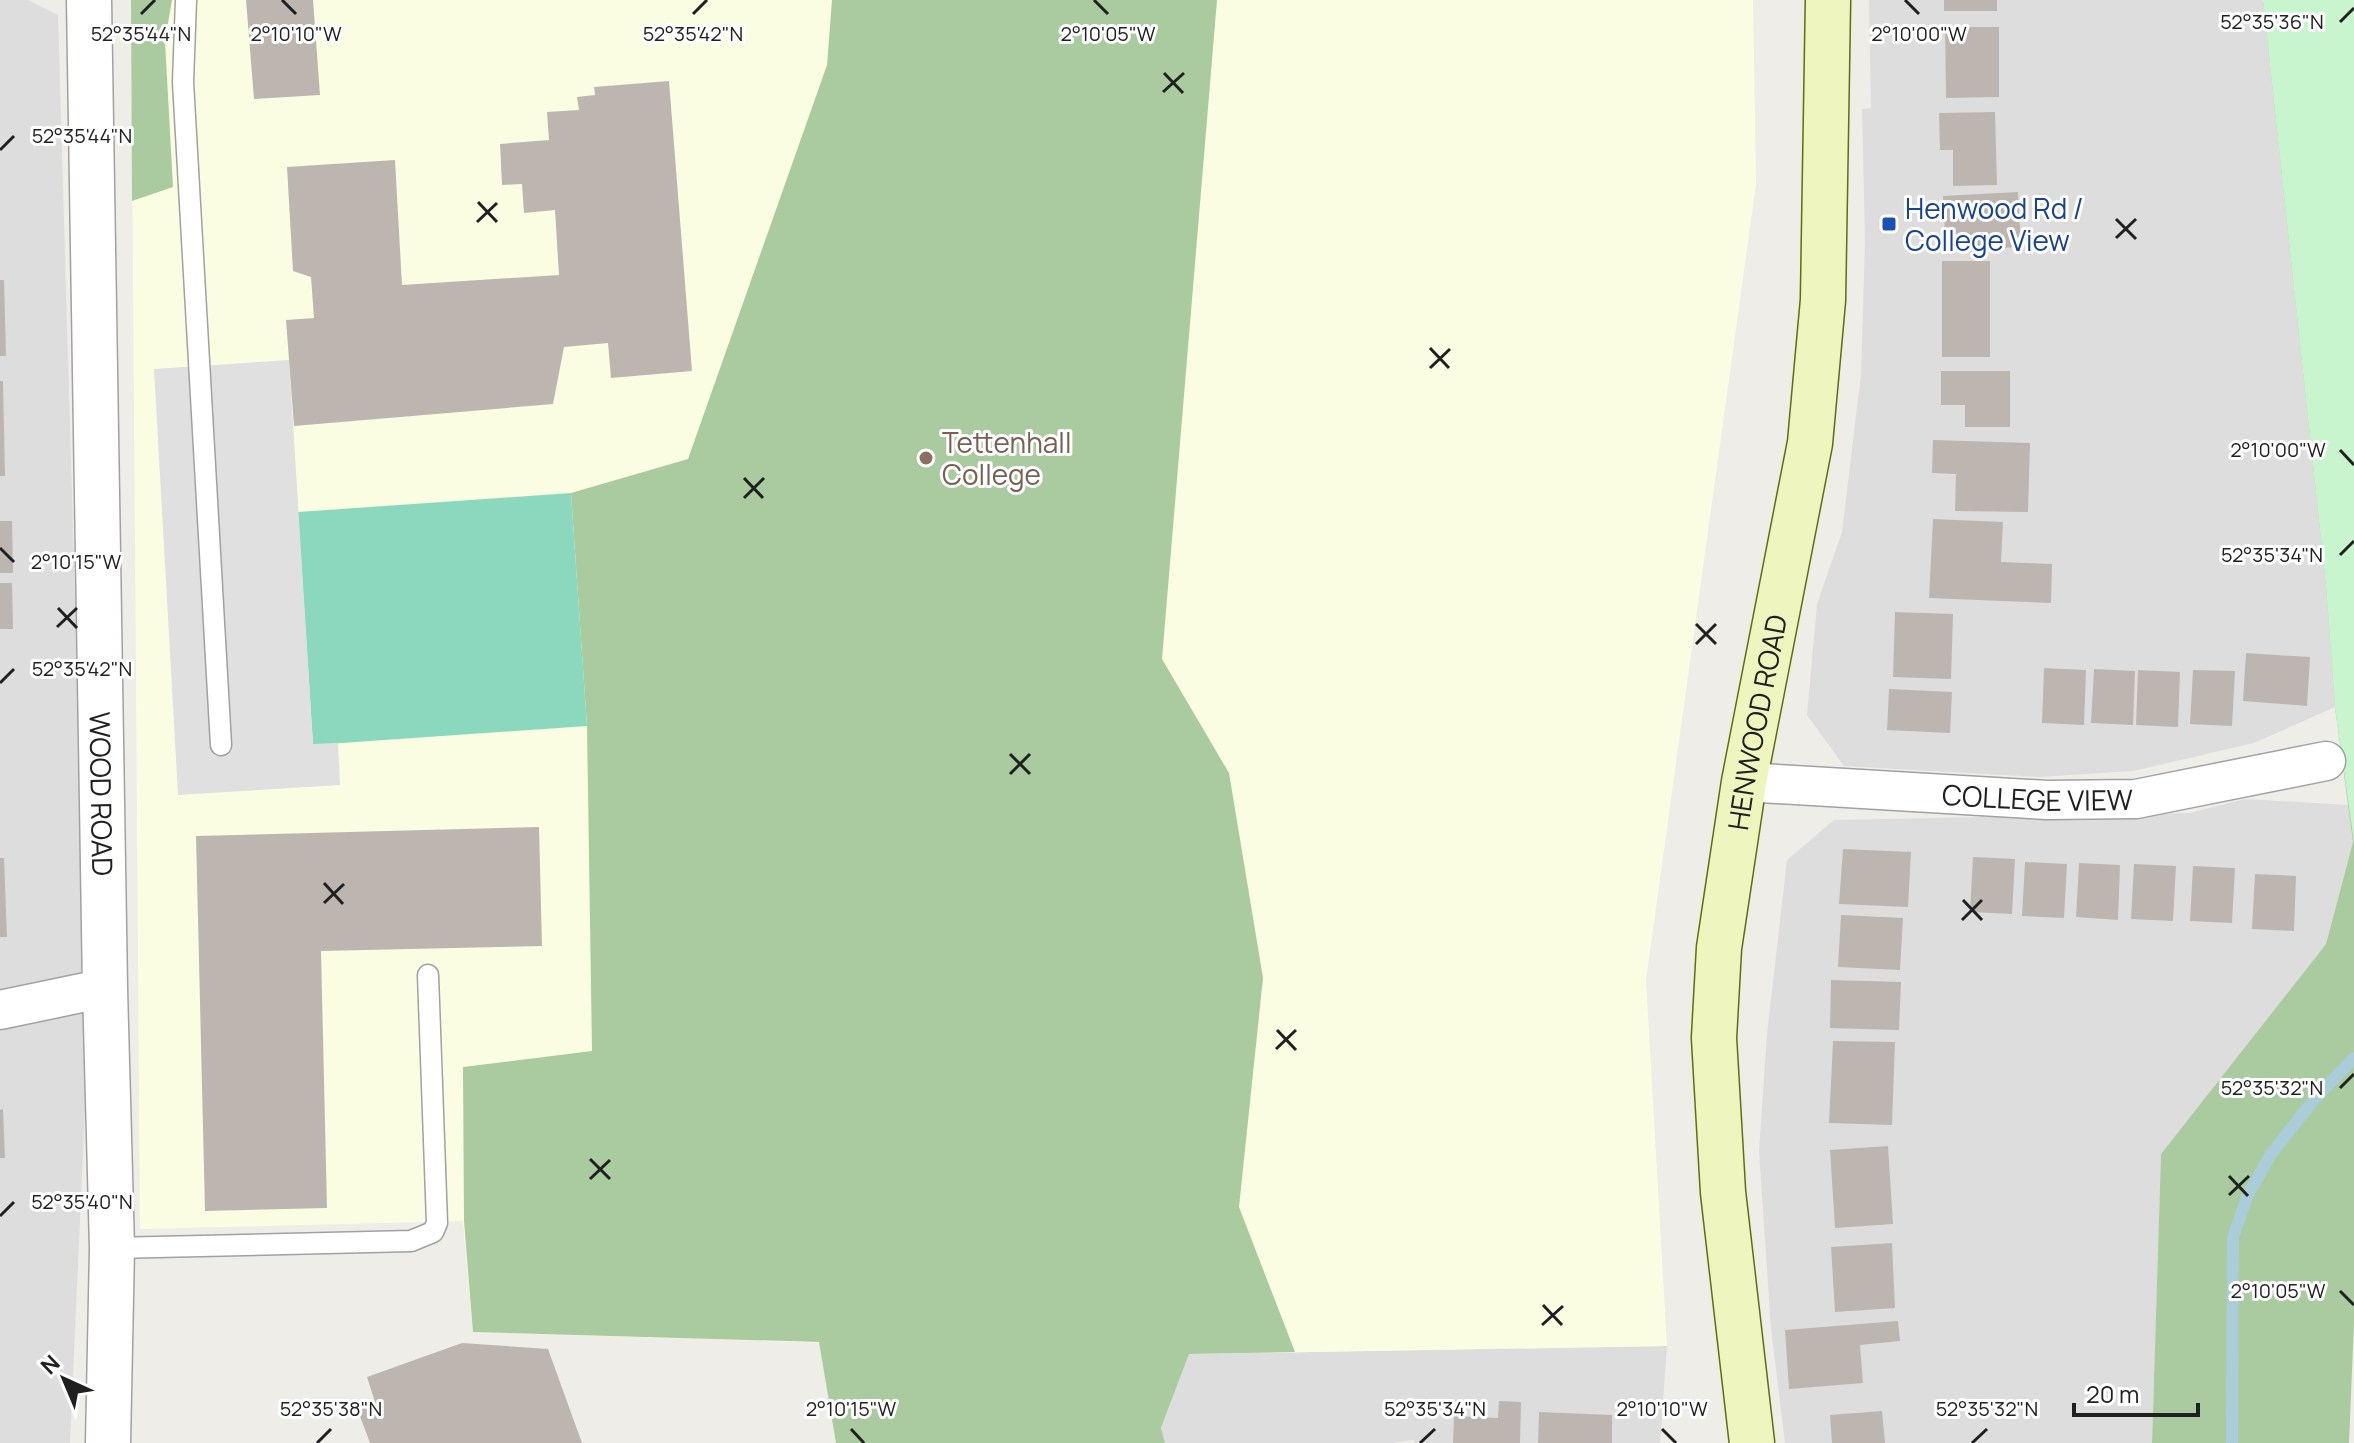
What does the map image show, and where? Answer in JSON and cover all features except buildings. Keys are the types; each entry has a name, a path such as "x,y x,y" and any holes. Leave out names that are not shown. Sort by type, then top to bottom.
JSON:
{"main road":[{"name":"HENWOOD ROAD","path":"1752,1443 1723,1192 1714,1038 1719,948 1744,782 1810,443 1823,300 1828,0"}],"street":[{"name":"WOOD ROAD","path":"89,0 112,1248 108,1443"},
{"name":"COLLEGE VIEW","path":"1744,782 2047,800 2136,799 2326,761"},
{"path":"0,1010 105,988"}],"lane":[{"path":"186,0 183,82 221,745"},
{"path":"112,1248 411,1241 433,1232 437,1223 428,975"}],"shaded area":[{"path":"0,0 28,0 58,15 88,1041 70,1443 0,1443"},
{"name":"Tettenhall College","path":"131,0 1753,0 1756,184 1646,980 1667,1346 1189,1354 473,1332 463,1221 140,1229"},
{"path":"1869,0 2263,0 2326,586 2335,707 2254,743 2133,771 2040,777 1844,766 1807,715 1817,604 1842,532 1861,374 1865,241 1862,109 1871,108"},
{"path":"289,360 313,744 338,743 340,785 178,795 154,369"},
{"path":"2245,799 2349,805 2353,842 2326,944 2161,1154 2152,1443 1785,1443 1771,1328 1759,1151 1767,1034 1787,860 1834,820 2189,813"},
{"path":"1667,1346 1660,1443 1415,1443 1413,1440 1391,1443 1165,1443 1161,1429 1189,1354"}],"green space":[{"path":"131,0 172,0 165,41 173,187 132,201"},
{"path":"832,0 1217,0 1162,659 1229,773 1263,978 1239,1207 1295,1352 1189,1354 1161,1428 1165,1443 836,1443 819,1342 473,1332 464,1221 463,1067 592,1051 587,726 571,493 688,459 827,65"},
{"path":"2263,0 2354,0 2354,1322 2349,1443 2152,1443 2161,1154 2326,944 2353,842 2335,707 2326,586"},
{"path":"2263,0 2354,0 2354,842 2335,707 2326,586"},
{"path":"571,493 587,726 313,745 298,512"}],"waterway":[{"path":"2232,1443 2233,1237 2248,1195 2271,1154 2312,1102 2354,1058"}],"place":[{"name":"Henwood Rd / College View","path":"1889,224"},
{"name":"Tettenhall College","path":"926,458"}]}
